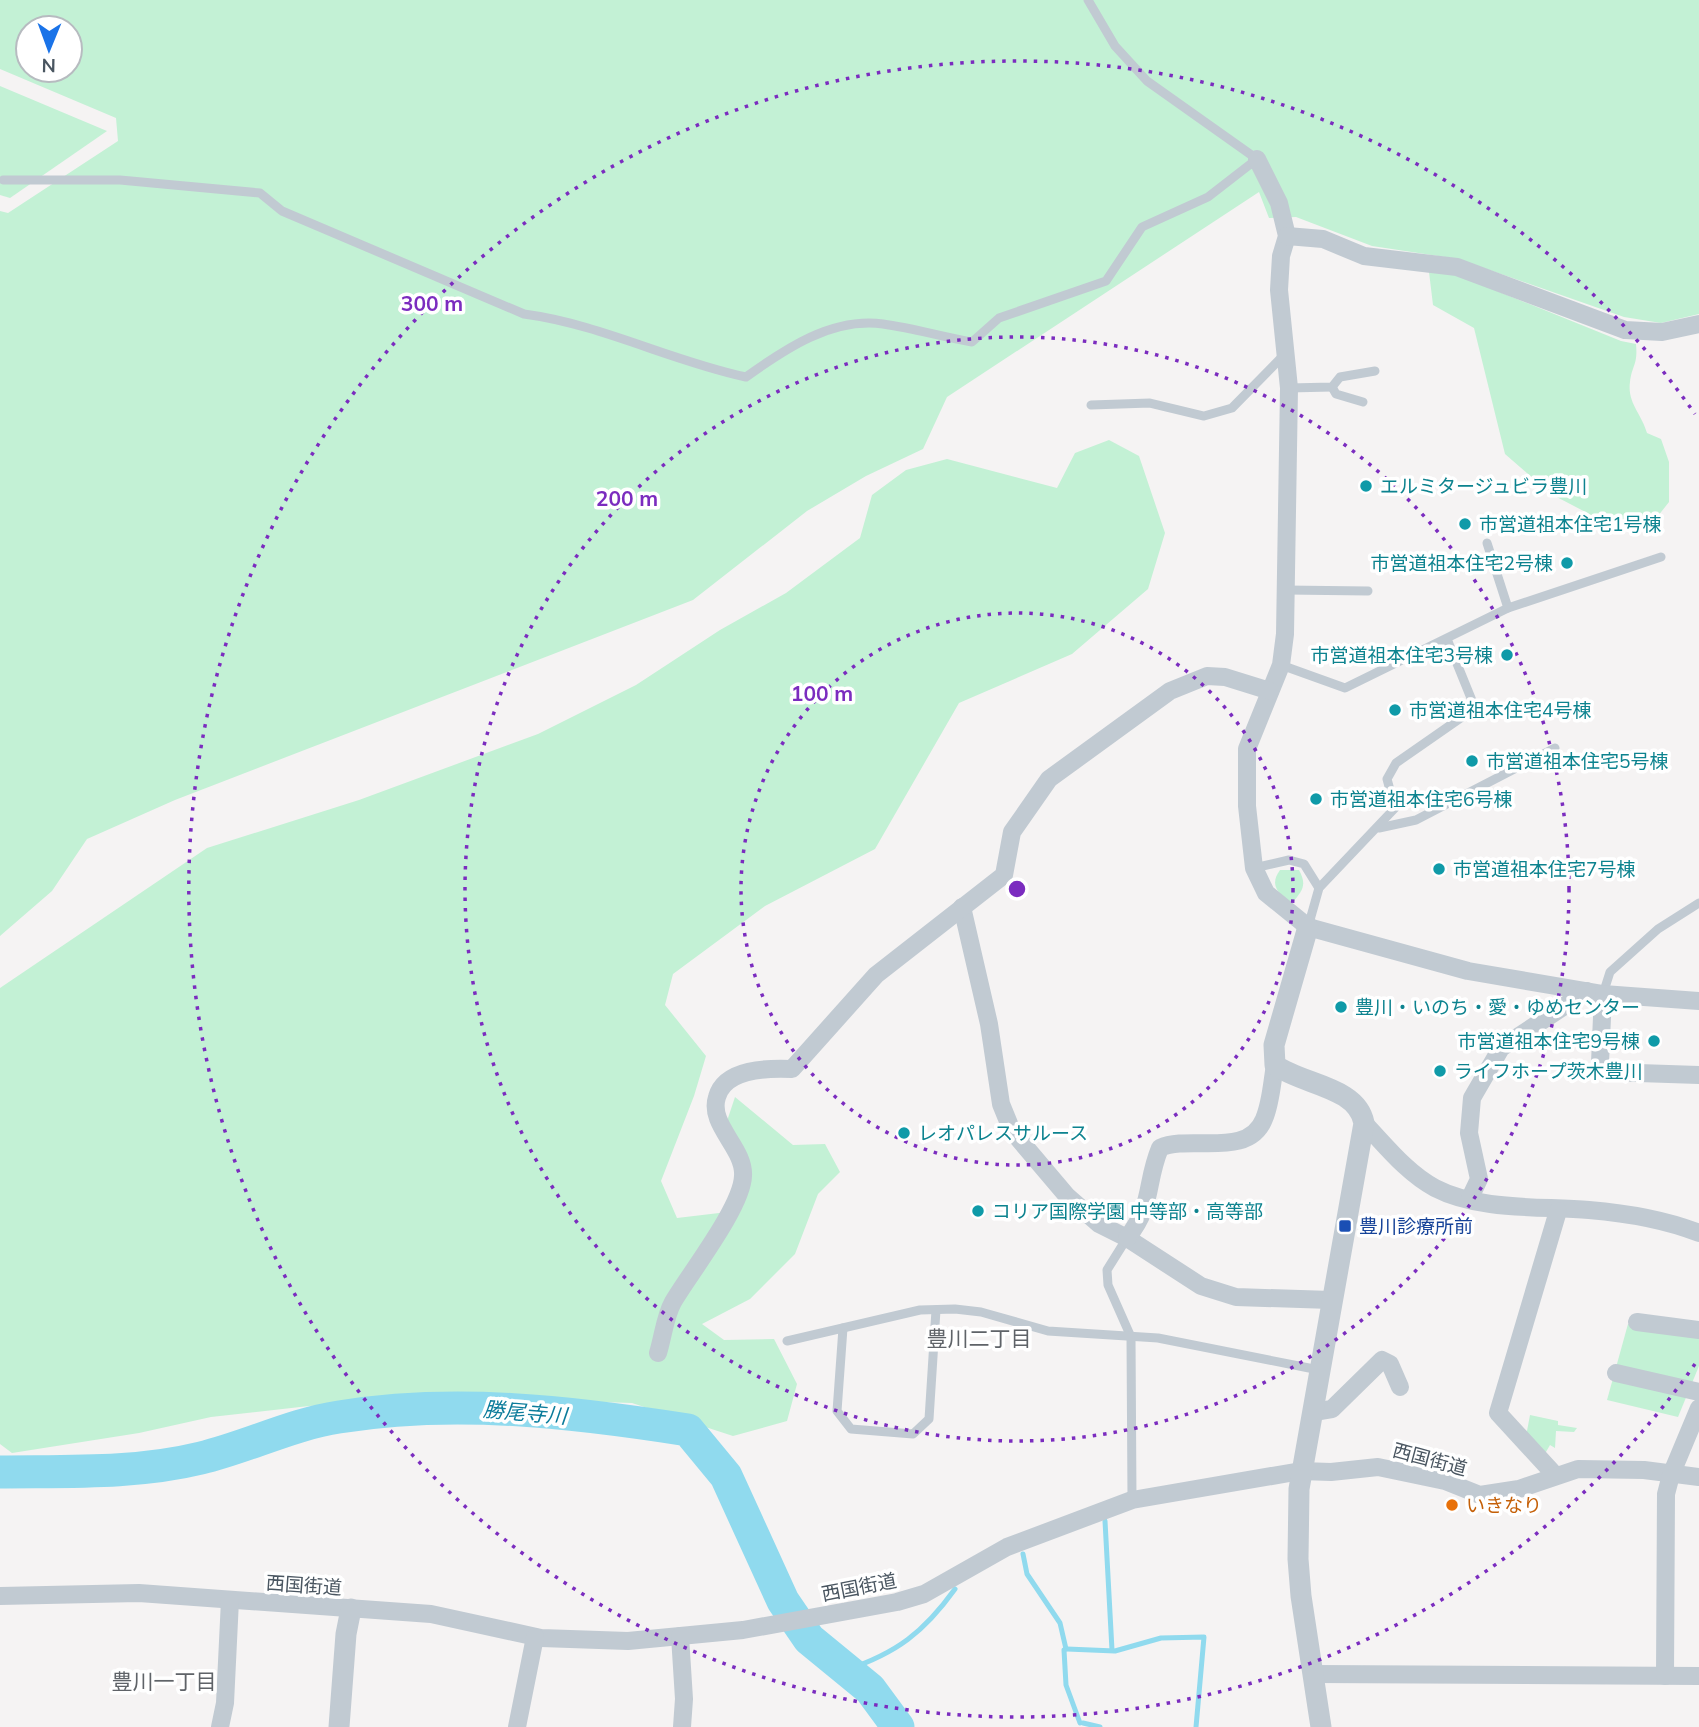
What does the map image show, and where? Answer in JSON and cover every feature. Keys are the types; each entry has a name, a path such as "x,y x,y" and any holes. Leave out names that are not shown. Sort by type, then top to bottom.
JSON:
{"street":[{"path":"1257,159 1279,203 1287,236 1281,256 1279,290 1289,388 1286,590 1281,665 1247,749 1247,806 1254,868 1266,893 1308,927 1468,971 1595,992 1699,1001"},
{"path":"1287,236 1323,239 1364,256 1457,267 1625,330 1662,332 1699,324"},
{"path":"658,1353 672,1304 724,1223 743,1178 741,1159 717,1116 717,1096 727,1082 758,1068 792,1069 876,975 1004,875 1012,832 1049,779 1170,691 1207,676 1225,677 1270,691"},
{"path":"962,907 989,1024 1001,1104 1012,1131 1067,1196 1099,1224 1127,1238 1201,1286 1236,1297 1331,1300"},
{"path":"1127,1238 1142,1220 1148,1202 1153,1165 1160,1148 1173,1142 1238,1142 1253,1135 1264,1120 1275,1065 1274,1045 1308,927"},
{"path":"1595,992 1600,1063 1608,1072 1699,1075"},
{"path":"1470,1198 1479,1179 1469,1133 1472,1098 1501,1048 1595,992"},
{"path":"1275,1065 1290,1076 1349,1098 1361,1108 1364,1123 1331,1300 1314,1412 1301,1471 1298,1559 1321,1727"},
{"path":"1364,1123 1412,1173 1437,1189 1493,1204 1558,1211 1587,1210 1699,1233"},
{"path":"1555,1475 1498,1413 1558,1211"},
{"path":"1637,1322 1699,1330"},
{"path":"1314,1412 1332,1409 1382,1360 1390,1364 1400,1387"},
{"path":"1616,1373 1699,1392"},
{"path":"1665,1676 1666,1494 1671,1475 1699,1408"},
{"name":"西国街道","path":"0,1596 139,1593 431,1614 535,1637 628,1641 743,1630 924,1594 1007,1547 1132,1500 1301,1471 1331,1472 1378,1467 1445,1481 1480,1495 1519,1489 1578,1469 1644,1470 1699,1477"},
{"path":"220,1727 225,1703 230,1600"},
{"path":"339,1727 346,1634 351,1609"},
{"path":"680,1636 684,1699 682,1727"},
{"path":"517,1727 535,1637"},
{"path":"1313,1674 1699,1676"}],"lane":[{"path":"3,180 120,180 260,193 282,211 524,314 552,317 701,368 746,377 819,332 852,323 882,324 972,342 999,318 1106,281 1142,227 1208,197 1257,159 1147,81 1115,46 1088,0"},
{"path":"1091,405 1150,402 1204,416 1232,408 1286,354"},
{"path":"1332,387 1340,377 1375,371"},
{"path":"1289,388 1332,387"},
{"path":"1332,387 1336,394 1363,402"},
{"path":"1487,543 1508,608"},
{"path":"1281,665 1345,688 1508,608 1661,556"},
{"path":"1286,590 1368,591"},
{"path":"1308,927 1319,888 1379,828 1395,808 1387,779 1396,763 1475,708 1447,639"},
{"path":"1379,828 1416,820 1555,748"},
{"path":"1254,868 1289,860 1304,864 1319,888"},
{"path":"1595,992 1610,972 1658,929 1699,903"},
{"path":"1127,1238 1107,1270 1107,1278 1131,1337 1132,1500"},
{"path":"787,1341 920,1310 981,1312 1048,1331 1158,1338 1320,1371"},
{"path":"843,1328 837,1411 851,1429 913,1434 929,1419 936,1310"}],"green space":[{"path":"0,0 1699,0 1699,314 1661,323 1624,317 1458,259 1372,246 1296,217 1269,218 1259,192 947,397 923,449 866,476 807,511 693,600 175,800 87,839 52,891 0,936 0,211 8,213 118,141 116,118 36,84 84,84 84,14 14,14 14,75 0,69"},
{"path":"0,86 107,131 10,198 0,195"},
{"path":"1429,272 1455,274 1621,341 1636,344 1636,361 1630,382 1631,396 1647,433 1661,439 1669,462 1669,502 1654,521 1595,517 1551,494 1505,454 1474,328 1433,305"},
{"path":"1109,440 1139,456 1165,533 1148,589 1072,654 959,703 875,849 765,906 673,974 665,1005 706,1056 694,1096 661,1181 677,1218 736,1211 749,1184 722,1136 735,1097 793,1145 825,1144 840,1172 818,1194 795,1254 750,1299 702,1324 724,1340 774,1339 797,1384 787,1421 733,1436 632,1403 474,1398 309,1406 211,1417 139,1433 12,1453 0,1444 0,988 207,848 359,800 538,734 636,685 720,630 786,593 860,538 872,495 906,470 947,459 1057,488 1075,453"},
{"path":"1280,870 1299,870 1303,880 1303,887 1292,903 1275,885"},
{"path":"1628,1324 1699,1337 1699,1366 1678,1417 1607,1400"},
{"path":"1530,1415 1558,1421 1558,1425 1577,1428 1574,1432 1556,1431 1555,1448 1550,1445 1543,1457 1512,1428 1527,1431"}],"waterway":[{"name":"勝尾寺川","path":"0,1472 101,1471 152,1467 201,1458 321,1420 426,1408 557,1413 688,1430 726,1476 783,1601 809,1639 870,1689 898,1727"},
{"path":"1105,1521 1112,1650"},
{"path":"1023,1554 1027,1574 1060,1623 1066,1649"},
{"path":"846,1670 880,1656 908,1639 932,1617 955,1589"},
{"path":"1067,1649 1115,1651 1161,1638 1204,1637 1196,1727"},
{"path":"1064,1650 1066,1685 1080,1723"},
{"path":"1083,1723 1100,1727"}],"place":[{"name":"エルミタージュビラ豊川","path":"1366,486"},
{"name":"市営道祖本住宅1号棟","path":"1465,524"},
{"name":"市営道祖本住宅2号棟","path":"1567,563"},
{"name":"市営道祖本住宅3号棟","path":"1507,655"},
{"name":"市営道祖本住宅4号棟","path":"1395,710"},
{"name":"市営道祖本住宅5号棟","path":"1472,761"},
{"name":"市営道祖本住宅6号棟","path":"1316,799"},
{"name":"市営道祖本住宅7号棟","path":"1439,869"},
{"name":"豊川・いのち・愛・ゆめセンター","path":"1341,1007"},
{"name":"市営道祖本住宅9号棟","path":"1654,1041"},
{"name":"ライフホープ茨木豊川","path":"1440,1071"},
{"name":"レオパレスサルース","path":"904,1133"},
{"name":"コリア国際学園 中等部・高等部","path":"978,1211"},
{"name":"豊川診療所前","path":"1345,1226"},
{"name":"いきなり","path":"1452,1505"}],"district":[{"name":"豊川二丁目","path":"979,1339"},
{"name":"豊川一丁目","path":"164,1682"}]}
